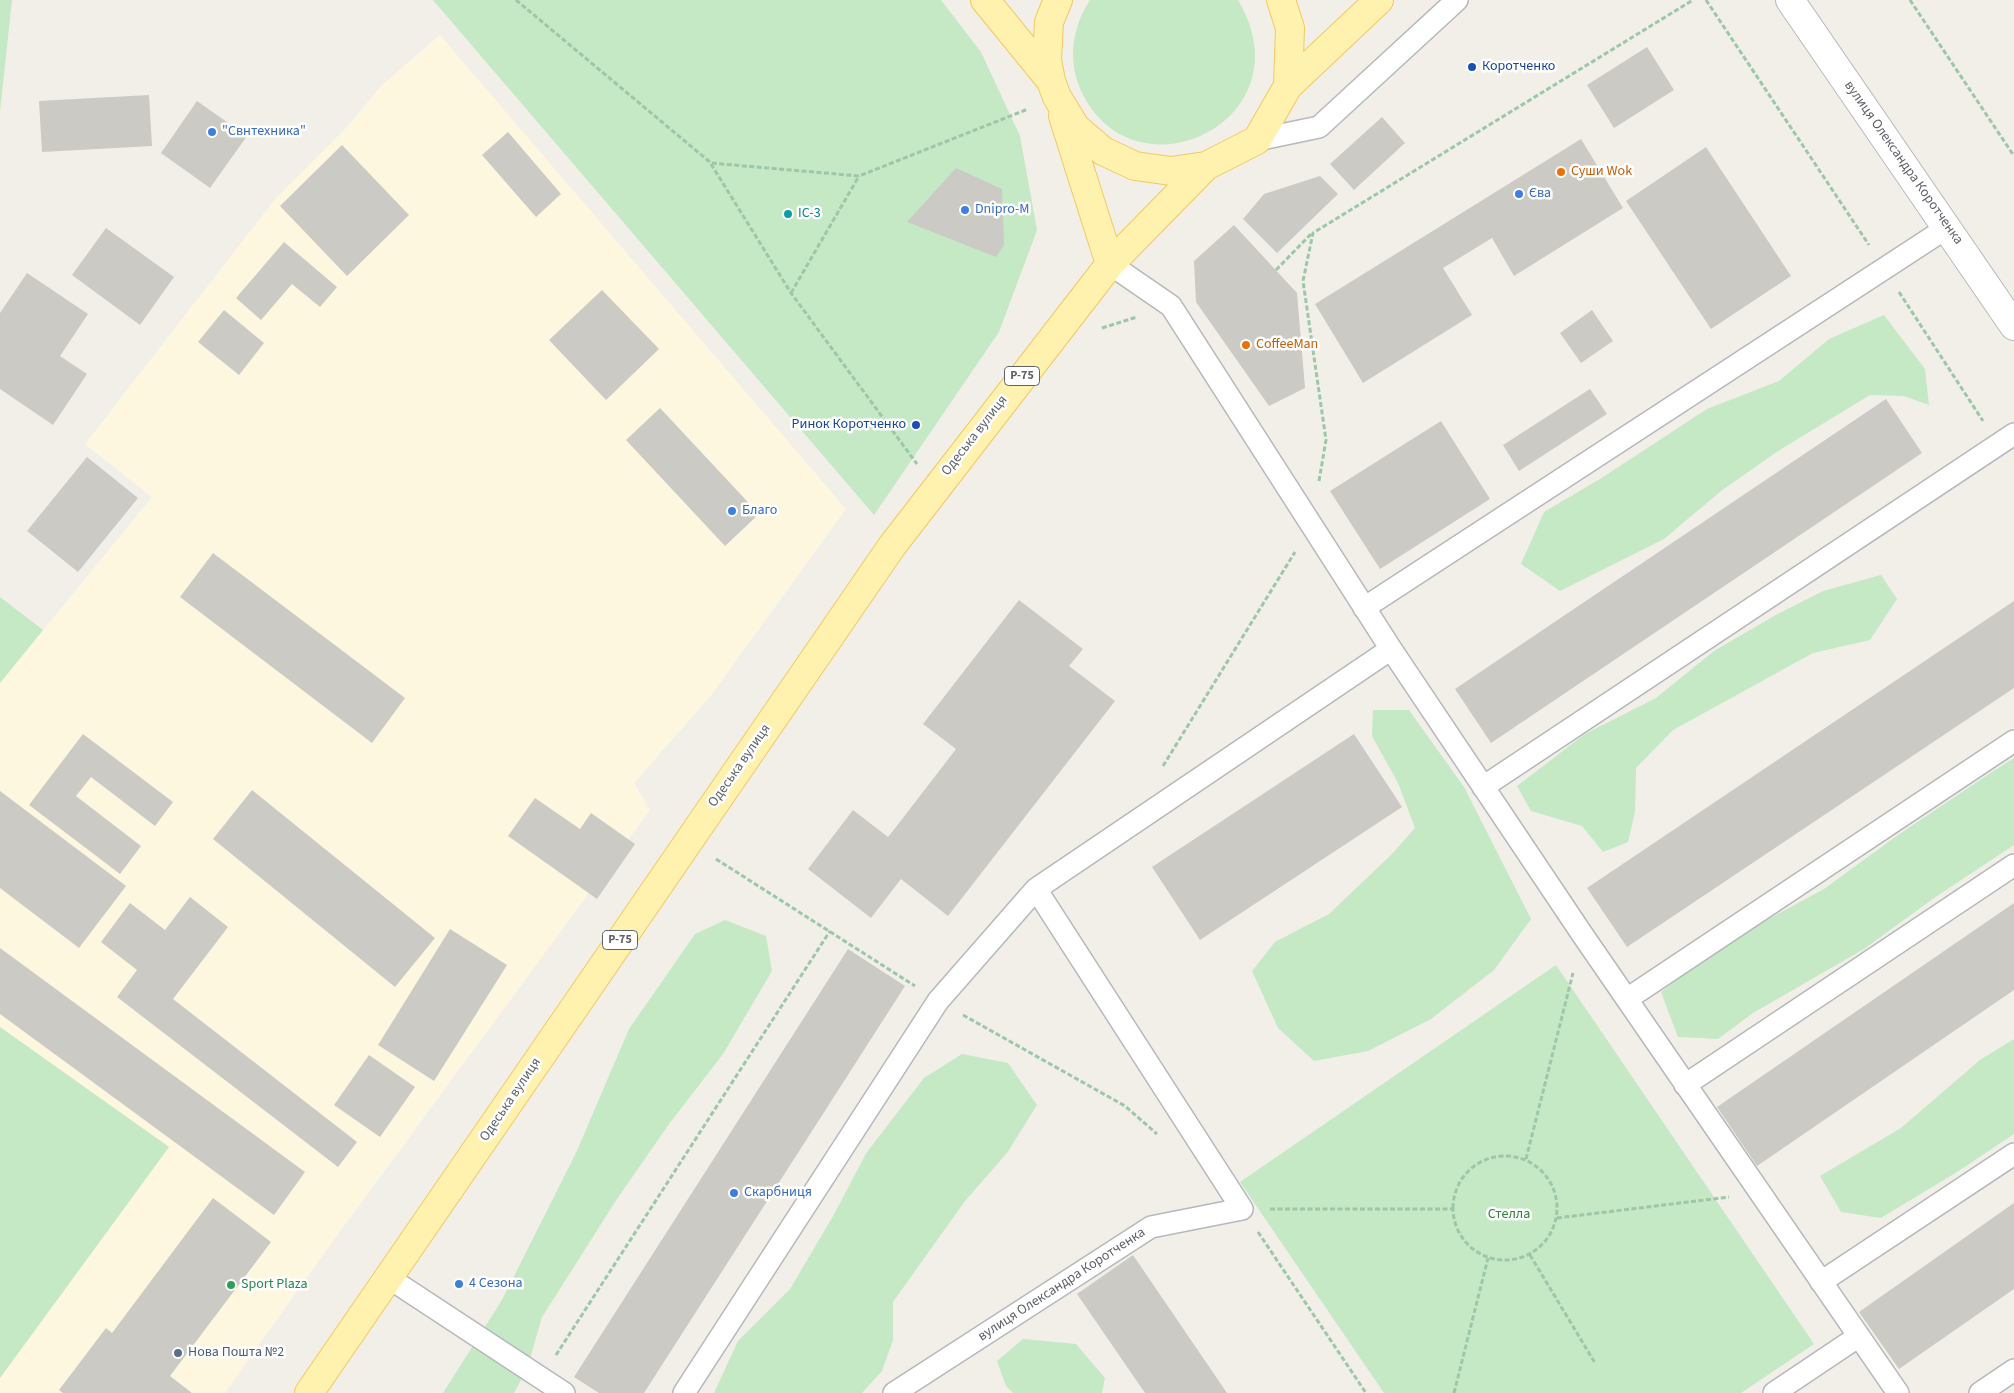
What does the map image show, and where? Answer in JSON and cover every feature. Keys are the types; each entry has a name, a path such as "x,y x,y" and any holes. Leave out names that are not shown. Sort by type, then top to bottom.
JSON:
{"main road":[{"name":"Р-75","path":"985,0 1054,89 1076,128 1103,151 1135,166 1171,171 1206,166 1257,140"},
{"name":"Р-75","path":"1058,0 1049,22 1047,60 1054,89 1110,264"},
{"path":"1281,0 1290,28 1288,86"},
{"path":"1257,140 1288,86 1379,0"},
{"name":"Одеська вулиця","path":"309,1393 892,546 1110,264 1206,166"}],"street":[{"name":"вулиця Олександра Коротченка","path":"1790,0 1948,227 2014,326"}],"lane":[{"path":"1257,140 1319,127 1457,0"},
{"path":"1364,608 1948,227"},
{"path":"1110,264 1172,306 1391,649 1582,934 1898,1393"},
{"path":"1483,786 2006,439"},
{"path":"684,1393 938,1001 1036,890 1391,649"},
{"path":"1627,999 2014,741"},
{"path":"1685,1084 2014,865"},
{"path":"1036,890 1242,1209"},
{"path":"1821,1282 2014,1154"},
{"name":"вулиця Олександра Коротченка","path":"894,1393 1152,1227 1242,1209"},
{"path":"389,1278 564,1393"},
{"path":"1774,1393 1859,1336"},
{"path":"1980,1393 2014,1370"}],"path":[{"path":"516,0 711,164 791,293 935,488"},
{"path":"1276,270 1313,233 1692,0"},
{"path":"1706,0 1884,268 2006,439"},
{"path":"1910,0 2014,156"},
{"path":"711,164 859,176 1054,89"},
{"path":"791,293 859,176"},
{"path":"1161,770 1312,526 1326,440 1303,281 1313,233"},
{"path":"1100,328 1172,306"},
{"path":"688,841 938,1001 1125,1106 1162,1138"},
{"path":"541,1378 830,931"},
{"path":"1526,1159 1582,934"},
{"path":"1508,1154 1526,1159 1539,1166 1551,1180 1558,1198 1557,1218 1551,1235 1530,1255 1513,1260 1488,1258 1471,1249 1456,1227 1452,1209 1457,1186 1467,1170 1490,1156 1508,1154"},
{"path":"1557,1218 1759,1193"},
{"path":"1242,1209 1452,1209"},
{"path":"1242,1209 1366,1393"},
{"path":"1530,1255 1594,1363"},
{"path":"1454,1393 1488,1258"}],"shaded area":[{"path":"440,35 846,509 709,698 634,783 650,810 322,1256 225,1393 0,1393 0,1378 169,1147 0,1027 0,683 152,497 85,444 276,198 346,128 381,86"}],"green space":[{"path":"0,0 12,0 0,111"},
{"path":"433,0 941,0 981,52 1020,136 1037,230 999,332 874,515"},
{"path":"1090,0 1238,0 1254,44 1251,82 1233,113 1204,134 1170,144 1135,140 1103,122 1079,86 1074,64 1073,53 1076,31"},
{"path":"1884,315 1925,369 1929,405 1904,396 1870,395 1778,451 1721,491 1664,539 1560,591 1521,564 1544,512 1600,479 1707,409 1779,381 1829,339"},
{"path":"1881,575 1897,599 1870,640 1813,653 1673,730 1636,768 1635,812 1628,842 1603,852 1582,826 1531,811 1517,786 1585,734 1656,698 1714,651 1774,616 1823,591"},
{"path":"0,597 43,630 0,683"},
{"path":"1373,710 1409,710 1464,787 1531,919 1494,970 1431,1019 1368,1051 1314,1061 1278,1028 1252,971 1275,942 1329,914 1392,854 1415,828 1398,783 1372,736"},
{"path":"2014,758 2014,845 1934,898 1864,949 1753,1013 1718,1039 1678,1037 1661,992 1724,943 1824,889 1898,835"},
{"path":"725,920 766,936 772,971 723,1054 669,1124 617,1199 542,1317 527,1369 514,1393 443,1393 502,1300 576,1153 629,1029 695,934"},
{"name":"Стелла","path":"1556,965 1814,1344 1741,1393 1384,1393 1240,1182"},
{"path":"0,1027 169,1147 0,1378"},
{"path":"2014,1039 2014,1134 1957,1172 1881,1218 1841,1212 1820,1176 1901,1128 1980,1060"},
{"path":"962,1054 1008,1063 1037,1105 1007,1153 965,1201 893,1302 893,1340 882,1371 862,1393 714,1393 738,1341 790,1289 832,1218 867,1152 924,1078"},
{"path":"1023,1339 1076,1344 1105,1378 1102,1393 1013,1393 1006,1386 997,1361"}],"building":[{"path":"1647,47 1674,90 1614,128 1587,85"},
{"path":"149,95 152,146 42,152 39,101"},
{"path":"197,101 247,136 210,188 161,153"},
{"path":"1382,117 1405,143 1354,190 1330,164"},
{"path":"508,132 561,194 536,217 482,155"},
{"path":"1581,139 1623,208 1514,276 1492,238 1443,268 1472,315 1363,383 1315,304"},
{"path":"342,145 409,215 347,276 280,206"},
{"path":"1706,147 1791,276 1711,329 1626,201"},
{"path":"956,168 1002,189 1004,245 996,257 907,222"},
{"path":"1320,176 1338,194 1277,253 1243,219 1264,194"},
{"path":"1234,225 1297,293 1305,388 1269,406 1196,302 1194,261"},
{"path":"106,228 174,277 140,325 72,275"},
{"path":"284,242 337,287 320,307 292,284 261,320 236,298"},
{"path":"27,273 88,314 60,356 87,374 53,425 0,389 0,313"},
{"path":"602,290 659,349 606,400 549,340"},
{"path":"224,310 264,343 239,375 198,342"},
{"path":"1592,310 1613,341 1581,363 1560,333"},
{"path":"1590,389 1607,414 1519,471 1503,445"},
{"path":"1886,399 1922,453 1491,743 1455,689"},
{"path":"660,408 759,514 725,546 626,440"},
{"path":"1441,421 1490,499 1380,569 1330,491"},
{"path":"87,457 138,498 78,572 27,531"},
{"path":"213,553 405,698 372,743 180,597"},
{"path":"1019,600 1083,649 1069,666 1115,701 948,916 901,879 871,918 808,869 853,810 888,837 896,827 956,749 923,724"},
{"path":"2014,601 2014,688 1627,947 1587,888"},
{"path":"83,734 173,802 155,826 91,777 76,796 141,846 120,874 29,805"},
{"path":"1354,734 1402,807 1200,940 1152,867"},
{"path":"252,790 435,938 395,987 213,839"},
{"path":"0,791 126,886 79,948 0,888"},
{"path":"535,798 580,829 591,813 635,844 597,899 508,836"},
{"path":"190,897 228,927 173,999 357,1142 338,1167 117,997 137,970 101,942 130,903 165,930"},
{"path":"2014,903 2014,990 1757,1166 1717,1107"},
{"path":"450,929 507,965 434,1081 378,1045"},
{"path":"0,948 305,1172 274,1215 0,1014"},
{"path":"848,949 905,986 644,1393 599,1393 574,1377"},
{"path":"369,1055 415,1087 380,1137 334,1105"},
{"path":"213,1198 271,1242 170,1376 192,1393 63,1393 59,1390 106,1328 112,1333"},
{"path":"2014,1203 2014,1289 1899,1369 1859,1312"},
{"path":"1133,1255 1227,1393 1145,1393 1077,1294"}],"place":[{"name":"Коротченко","path":"1472,67"},
{"name":"\"Свнтехника\"","path":"212,132"},
{"name":"Суши Wok","path":"1561,172"},
{"name":"Єва","path":"1519,194"},
{"name":"Dnipro-M","path":"965,210"},
{"name":"ІС-3","path":"788,214"},
{"name":"CoffeeMan","path":"1246,345"},
{"name":"Ринок Коротченко","path":"916,425"},
{"name":"Благо","path":"732,511"},
{"name":"Скарбниця","path":"734,1193"},
{"name":"4 Сезона","path":"459,1284"},
{"name":"Sport Plaza","path":"231,1285"},
{"name":"Нова Пошта №2","path":"178,1353"}]}
